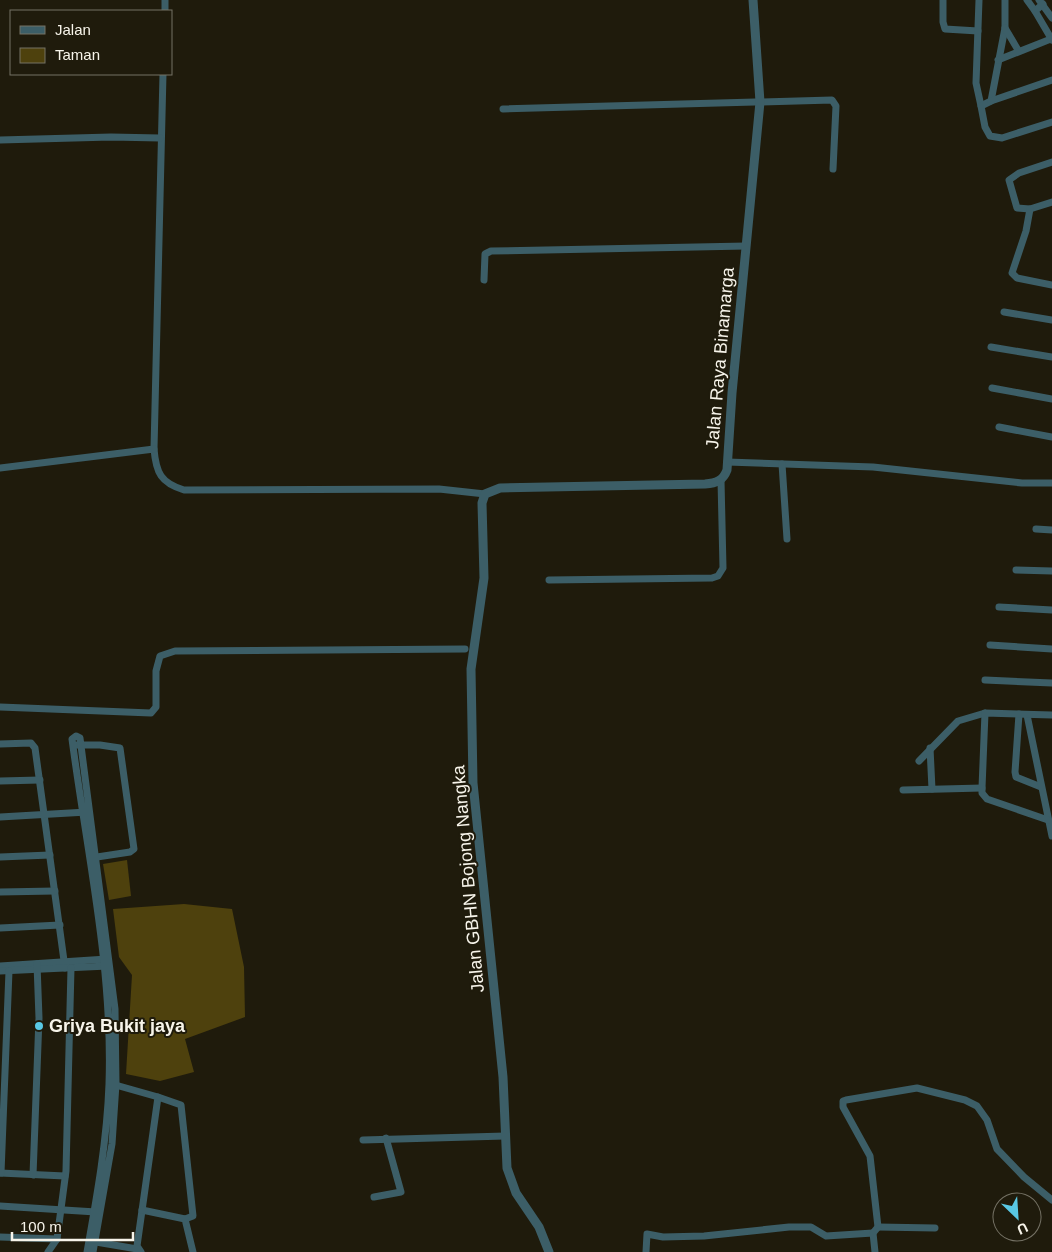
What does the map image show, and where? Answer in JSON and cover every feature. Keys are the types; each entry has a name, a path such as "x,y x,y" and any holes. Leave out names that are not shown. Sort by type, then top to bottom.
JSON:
{"street":[{"name":"Jalan Raya Binamarga","path":"721,480 727,470 760,102 753,0"},
{"path":"943,0 943,22 945,29 978,31"},
{"path":"979,0 976,83 987,132 998,139 1052,122"},
{"path":"991,101 1005,28 1004,0"},
{"path":"998,60 1018,50 1052,39 1027,0"},
{"path":"1035,11 1041,2 1052,18"},
{"path":"1005,28 1018,50"},
{"path":"162,75 154,449 155,464 161,477 170,485 184,490 439,489 485,494 500,488 705,484 721,480 723,568 718,576 712,578 549,580"},
{"path":"981,106 1052,80"},
{"path":"502,109 830,100 835,102 833,169"},
{"path":"0,140 111,137 160,138"},
{"path":"1052,162 1019,173 1009,180 1017,208 1030,210 1052,202"},
{"path":"1030,210 1026,231 1012,273 1017,278 1051,282"},
{"path":"484,280 485,254 491,250 746,246"},
{"path":"1004,312 1052,320"},
{"path":"991,347 1052,358"},
{"path":"992,388 1052,399"},
{"path":"999,427 1052,437"},
{"path":"0,468 154,449"},
{"path":"727,462 873,467 1022,483 1052,483"},
{"path":"782,464 787,539"},
{"name":"Jalan GBHN Bojong Nangka","path":"485,494 481,511 484,578 471,669 472,775 503,1077 507,1168 512,1185 539,1227 549,1252"},
{"path":"1036,529 1052,530"},
{"path":"1016,570 1052,571"},
{"path":"999,607 1052,610"},
{"path":"990,645 1052,648"},
{"path":"0,707 151,713 156,708 156,671 160,656 175,651 465,649"},
{"path":"985,680 1052,683"},
{"path":"985,713 982,793 987,799 1048,820"},
{"path":"919,761 958,720 985,713 1052,715"},
{"path":"1019,714 1016,777 1041,788"},
{"path":"1027,715 1052,836"},
{"path":"0,744 34,744 67,966 65,1176 57,1239 48,1252"},
{"path":"87,1252 112,1144 115,1009 77,745 120,748 134,849 130,852 97,858"},
{"path":"930,748 932,789"},
{"path":"0,781 40,780"},
{"path":"903,790 982,788"},
{"path":"0,818 86,812"},
{"path":"86,812 97,858 107,963"},
{"path":"0,857 50,856"},
{"path":"0,892 55,890"},
{"path":"0,928 60,925"},
{"path":"0,966 37,967 107,963"},
{"path":"0,971 37,967"},
{"path":"33,1175 39,1018 37,967"},
{"path":"9,971 0,1173 65,1176"},
{"path":"113,1084 181,1105 193,1216 186,1219 142,1210"},
{"path":"875,1252 870,1156 842,1103 846,1100 901,1089 917,1088 933,1091 977,1106 987,1120 997,1149 1024,1177 1052,1200"},
{"path":"96,1242 139,1250 142,1210 158,1097"},
{"path":"363,1140 505,1136"},
{"path":"374,1197 401,1192 386,1138"},
{"path":"0,1206 97,1212"},
{"path":"93,1252 96,1242 97,1212"},
{"path":"186,1219 194,1252"},
{"path":"646,1252 647,1234 663,1237 704,1236 789,1227 811,1227 826,1236 875,1230 935,1228"},
{"path":"0,1237 57,1239"}],"green space":[{"path":"127,860 131,896 109,900 103,864"},
{"path":"184,904 232,909 244,967 245,1017 185,1039 194,1072 160,1081 126,1074 132,975 119,957 113,909"}],"place":[{"name":"Griya Bukit jaya","path":"39,1026"}]}
